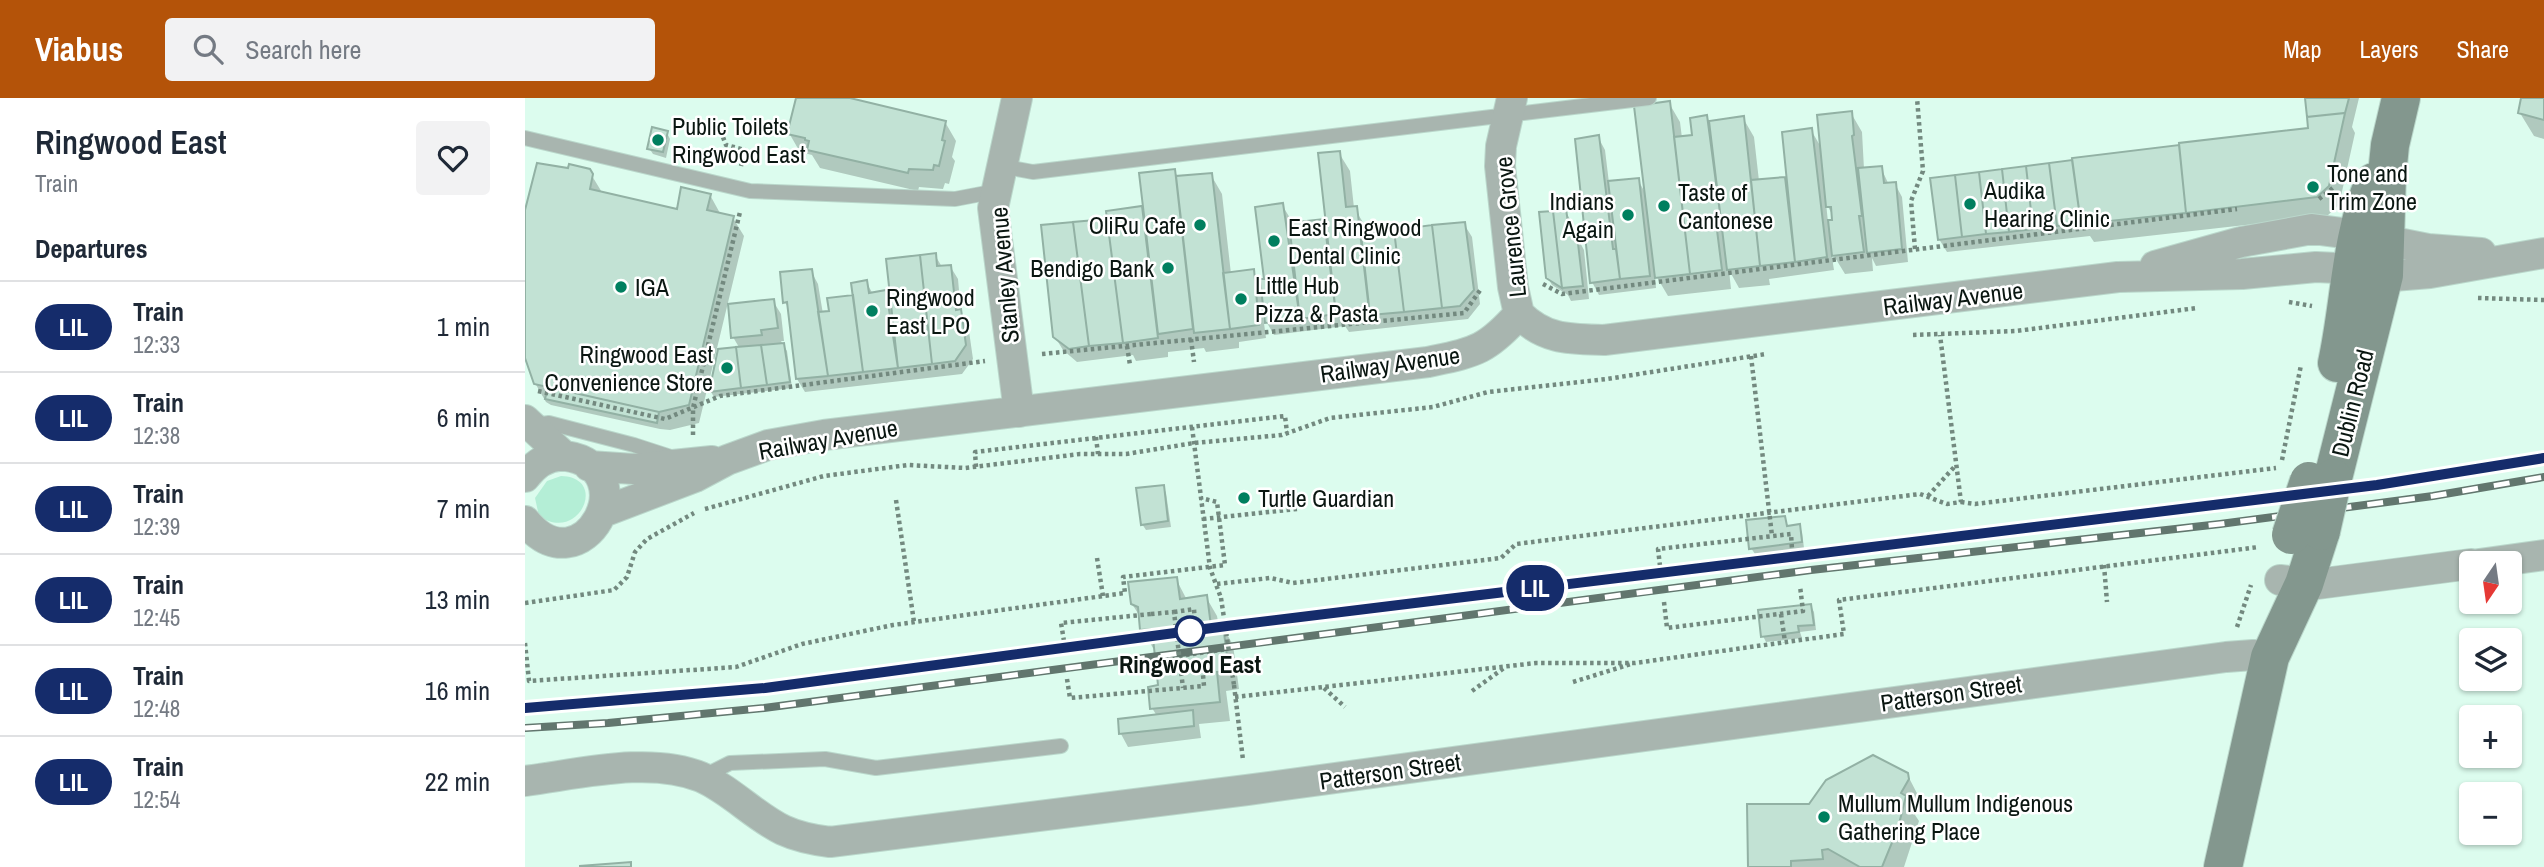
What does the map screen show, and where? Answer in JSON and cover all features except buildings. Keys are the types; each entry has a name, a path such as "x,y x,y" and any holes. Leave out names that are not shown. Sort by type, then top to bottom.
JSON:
{"main road":[{"name":"Dublin Road","path":"2223,867 2271,654 2274,576 2292,537 2301,476 2370,255 2370,192 2390,145 2401,98"},
{"name":"Dublin Road","path":"2301,476 2332,387 2332,312 2370,255"}],"street":[{"name":"Stanley Avenue","path":"1017,98 993,208 1019,412"},
{"name":"Laurence Grove","path":"1509,106 1500,166 1513,287 1519,314"},
{"name":"Railway Avenue","path":"603,512 695,478 727,460 768,445 824,435 1428,362 1479,350 1519,314 1532,327 1551,335 1604,340 2118,277 2223,246 2312,229 2370,255 2444,251 2539,254"},
{"path":"527,426 602,482 604,492 603,512 592,530 575,540 555,541 530,531"},
{"path":"525,477 541,462 552,457 577,461"},
{"name":"Railway Avenue","path":"577,461 633,469 683,462 727,460"},
{"path":"2522,558 2544,555"},
{"path":"2274,576 2459,566"},
{"name":"Patterson Street","path":"525,781 614,769 668,768 701,777 783,830 830,842 1247,790 2227,657 2271,654"}],"lane":[{"path":"525,138 746,190 955,199 999,179 1033,172 1509,106 1649,98"},
{"path":"527,426 549,423 634,445 683,462"},
{"path":"701,777 730,763 825,759 876,768 1061,746"}],"path":[{"path":"1915,249 1910,201 1923,171 1917,98"},
{"path":"2305,201 2319,199 2337,184"},
{"path":"693,408 746,190"},
{"path":"1531,285 1544,284 1562,294 2238,209"},
{"path":"530,390 665,419 720,396 1012,358 1464,313 1481,289 1492,288"},
{"path":"2473,298 2544,300"},
{"path":"2278,300 2332,312"},
{"path":"1907,335 2015,331 2204,308"},
{"path":"1940,335 1961,502"},
{"path":"1191,339 1195,371"},
{"path":"1127,346 1130,365"},
{"path":"525,603 614,590 627,577 635,552 662,528 698,511 824,476 908,466 965,468 1080,454 1126,454 1194,443 1287,433 1330,418 1433,407 1488,392 1607,379 1769,353"},
{"path":"1751,356 1772,536"},
{"path":"1217,584 1270,578 1293,583 1501,558 1516,544 1920,494 1947,504 1975,503 2301,476 2304,356"},
{"path":"681,406 682,413"},
{"path":"976,467 975,452 1285,416 1287,433"},
{"path":"1192,427 1210,568 1221,598 1247,790"},
{"path":"1928,496 1957,464"},
{"path":"525,643 529,681 736,667 802,645 914,622 1125,593 1123,576 1224,565 1217,502 1201,498"},
{"path":"896,500 914,622"},
{"path":"1203,519 1297,509"},
{"path":"1660,566 1658,549 1791,534 1792,549"},
{"path":"1235,697 1536,663 1635,663 1844,634 1839,600 2292,537"},
{"path":"2227,657 2274,576 2292,537"},
{"path":"1097,558 1103,596"},
{"path":"2104,565 2107,602"},
{"path":"1664,602 1667,628 1803,611 1800,586"},
{"path":"1064,640 1061,624 1194,609 1195,624"},
{"path":"1174,612 1183,688"},
{"path":"1781,614 1785,642"},
{"path":"1179,656 1228,649"},
{"path":"1573,682 1635,663"},
{"path":"1067,679 1070,698 1204,686 1202,664"},
{"path":"1472,691 1505,667"},
{"path":"1324,687 1345,707"}],"green space":[{"path":"561,476 575,479 583,487 586,496 583,507 576,516 566,522 553,522 539,516 535,498 547,481"}],"railway":[{"path":"525,708 765,688 1227,626 2377,485 2544,458"},
{"path":"525,728 764,708 1811,570 2220,524 2433,496 2544,477"}],"train":[{"name":"LIL","path":"525,708 736,692 1227,626 2377,485 2544,458"}],"place":[{"name":"Public Toilets Ringwood East","path":"658,140"},
{"name":"Tone and Trim Zone","path":"2313,187"},
{"name":"Audika Hearing Clinic","path":"1970,204"},
{"name":"Taste of Cantonese","path":"1664,206"},
{"name":"Indians Again","path":"1628,215"},
{"name":"OliRu Cafe","path":"1200,225"},
{"name":"East Ringwood Dental Clinic","path":"1274,241"},
{"name":"Bendigo Bank","path":"1168,268"},
{"name":"IGA","path":"621,287"},
{"name":"Little Hub Pizza & Pasta","path":"1241,299"},
{"name":"Ringwood East LPO","path":"872,311"},
{"name":"Ringwood East Convenience Store","path":"727,368"},
{"name":"Turtle Guardian","path":"1244,498"},
{"name":"Ringwood East","path":"1190,631"},
{"name":"Mullum Mullum Indigenous Gathering Place","path":"1824,817"}]}
